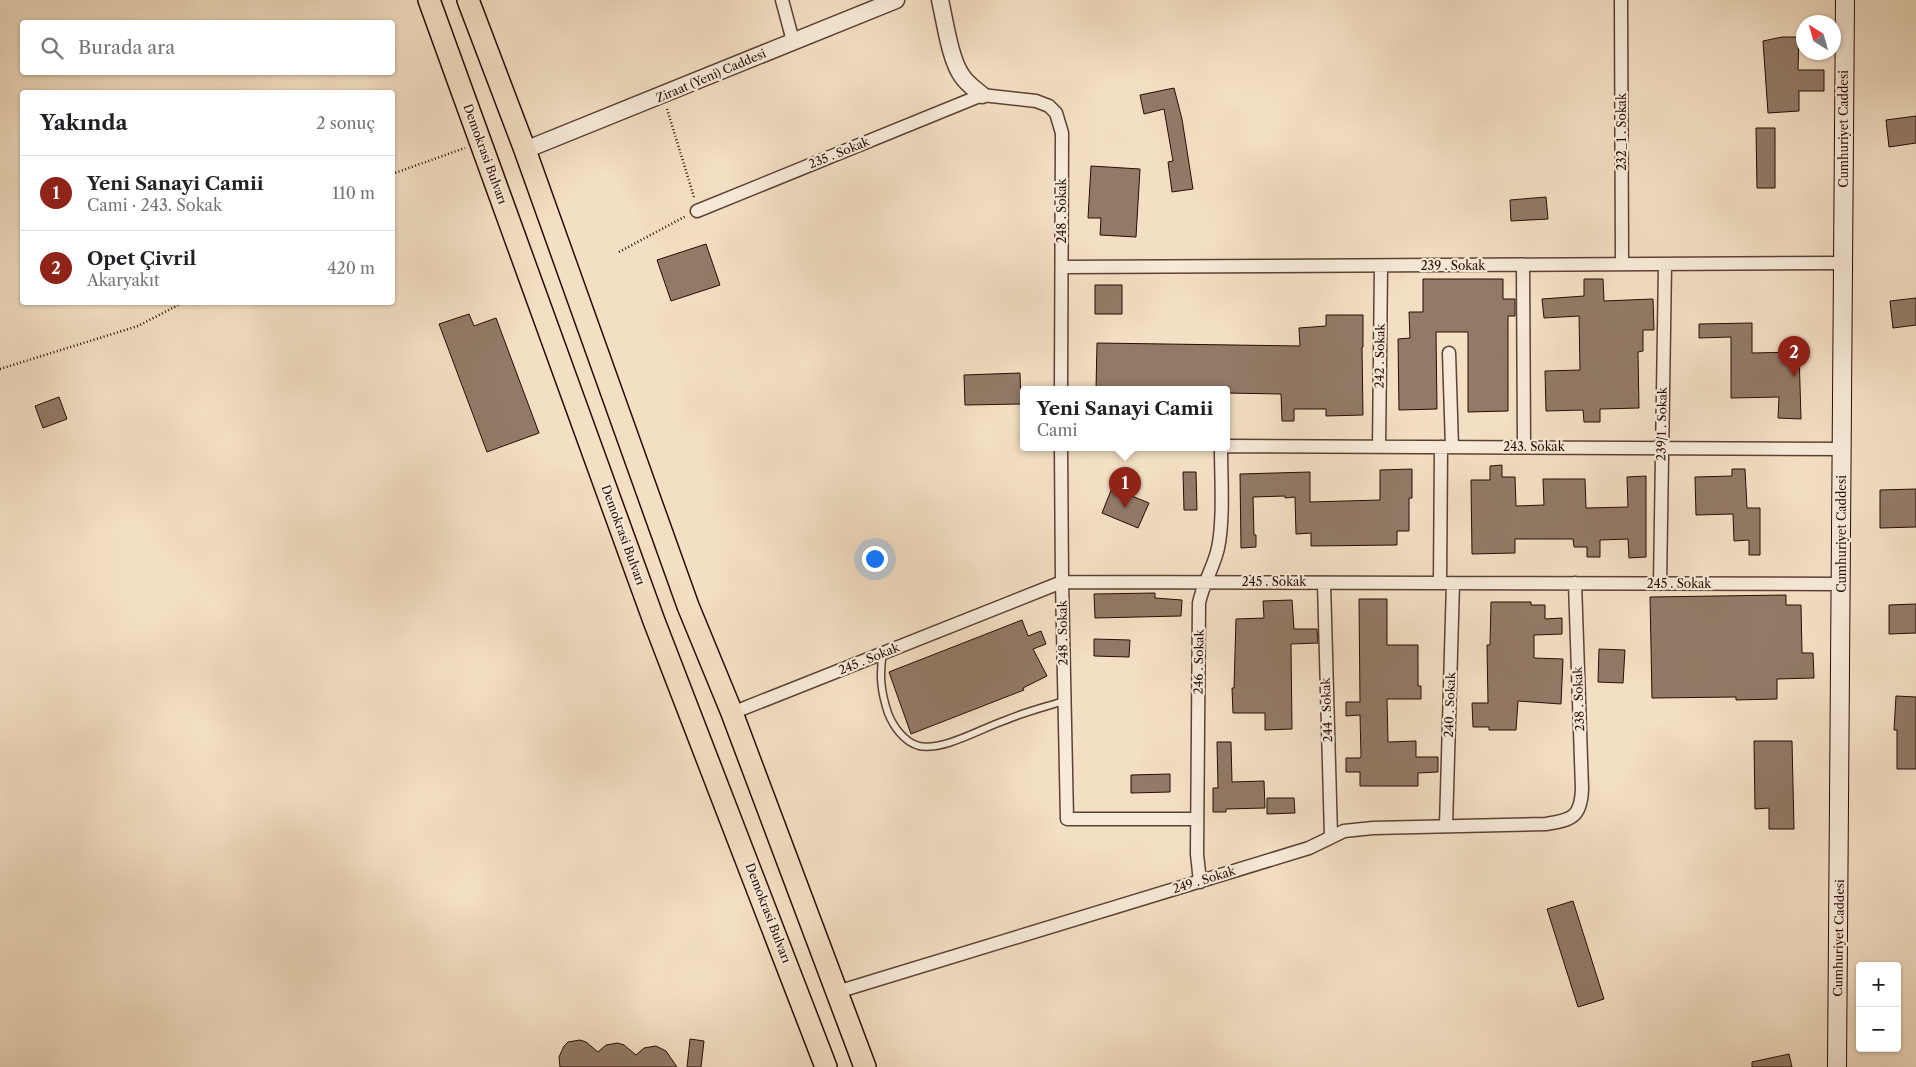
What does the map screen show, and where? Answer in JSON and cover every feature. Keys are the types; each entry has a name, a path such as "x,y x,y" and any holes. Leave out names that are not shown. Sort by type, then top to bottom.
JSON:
{"highway":[{"name":"Demokrasi Bulvarı","path":"429,0 654,621 826,1067"},
{"path":"468,0 526,150 688,606 732,714 865,1067"}],"main road":[{"name":"Cumhuriyet Caddesi","path":"1838,1067 1845,0"}],"street":[{"path":"782,0 793,41"},
{"name":"Ziraat (Yeni) Caddesi","path":"526,150 896,0"},
{"path":"940,0 956,66 961,76 969,85 982,95"},
{"name":"232_1 . Sokak","path":"1621,0 1622,264"},
{"name":"235 . Sokak","path":"697,210 982,95"},
{"name":"248 . Sokak","path":"982,95 1036,101 1049,106 1056,112 1062,133 1062,386"},
{"name":"239 . Sokak","path":"1062,267 1843,264"},
{"path":"1523,265 1524,447"},
{"name":"239/1 . Sokak","path":"1660,584 1665,265"},
{"name":"242 . Sokak","path":"1379,447 1381,266"},
{"path":"1440,583 1449,353"},
{"name":"243. Sokak","path":"1230,446 1842,449"},
{"name":"248 . Sokak","path":"1061,451 1066,819 1197,819"},
{"name":"246 . Sokak","path":"1200,882 1197,862 1199,603 1204,582 1214,560 1220,533 1222,451"},
{"name":"245 . Sokak","path":"732,714 1062,582 1842,584"},
{"name":"244 . Sokak","path":"1324,582 1331,837"},
{"name":"240 . Sokak","path":"1446,826 1453,583"},
{"name":"238 . Sokak","path":"1575,583 1582,789 1581,807 1576,814"},
{"name":"249 . Sokak","path":"837,992 1309,848 1331,837 1356,829 1546,824 1568,819 1576,814"}],"lane":[{"path":"883,653 880,683 888,714 896,728 917,745 927,746 948,742 1012,717 1064,700"}],"path":[{"path":"619,252 697,210 663,96"},
{"path":"395,173 481,142"},
{"path":"0,368 138,326 178,305"}],"building":[{"path":"1782,37 1796,37 1798,70 1824,70 1824,91 1799,91 1799,111 1768,113 1763,41"},
{"path":"1174,88 1182,119 1193,189 1172,192 1168,162 1173,161 1164,109 1144,114 1140,95"},
{"path":"1916,116 1916,143 1889,147 1886,120"},
{"path":"1756,128 1775,128 1775,188 1757,188"},
{"path":"1091,166 1140,169 1136,237 1100,235 1101,218 1088,218"},
{"path":"1546,197 1548,219 1511,221 1510,200"},
{"path":"706,244 720,285 671,301 657,260"},
{"path":"1423,279 1503,279 1503,299 1515,299 1515,316 1508,316 1508,411 1468,412 1468,332 1436,332 1437,409 1399,410 1398,339 1410,338 1409,312 1423,312"},
{"path":"1584,279 1603,279 1604,301 1653,299 1654,330 1643,330 1643,351 1638,352 1639,408 1600,409 1600,422 1584,422 1583,410 1546,411 1545,371 1580,370 1579,316 1544,318 1542,299 1584,296"},
{"path":"1095,285 1122,285 1122,314 1095,314"},
{"path":"1916,298 1916,325 1893,328 1890,301"},
{"path":"469,314 474,326 496,318 539,433 487,452 439,324"},
{"path":"1326,315 1363,315 1363,415 1326,416 1326,409 1294,409 1294,421 1282,421 1281,394 1230,393 1230,386 1096,386 1097,343 1300,346 1299,328 1326,326"},
{"path":"1752,323 1752,353 1799,352 1801,419 1778,418 1779,397 1731,398 1731,337 1699,338 1699,324"},
{"path":"1020,373 1020,404 965,405 964,375"},
{"path":"59,397 67,419 43,428 35,406"},
{"path":"1502,465 1502,477 1515,477 1516,506 1544,505 1543,479 1585,479 1586,508 1628,507 1627,477 1646,476 1646,557 1629,558 1628,539 1600,540 1600,557 1587,557 1587,547 1574,547 1573,539 1515,539 1515,553 1472,554 1471,480 1490,480 1490,466"},
{"path":"1412,469 1412,498 1409,498 1409,531 1397,531 1397,545 1311,546 1311,533 1296,534 1295,497 1285,498 1285,496 1253,497 1256,547 1241,548 1240,474 1310,472 1310,502 1380,500 1380,470"},
{"path":"1732,469 1745,469 1747,508 1760,508 1760,555 1749,555 1749,540 1734,541 1733,514 1696,515 1695,477 1732,476"},
{"path":"1183,472 1196,472 1197,510 1184,510"},
{"path":"1112,488 1149,503 1138,528 1102,513"},
{"path":"1916,489 1916,527 1880,528 1880,490"},
{"path":"1155,593 1155,598 1182,600 1181,616 1095,618 1094,594"},
{"path":"1786,595 1786,605 1801,605 1802,653 1813,653 1814,678 1777,679 1777,699 1736,700 1736,697 1652,698 1650,597"},
{"path":"1359,599 1387,599 1387,645 1418,645 1418,686 1421,686 1421,699 1387,699 1388,742 1416,741 1416,757 1438,757 1438,772 1418,773 1418,786 1360,786 1360,772 1346,772 1346,758 1360,758 1361,756 1360,715 1346,716 1346,702 1360,702"},
{"path":"1292,600 1294,629 1317,629 1318,643 1291,644 1292,729 1265,730 1265,713 1233,713 1232,688 1234,688 1236,619 1264,618 1263,601"},
{"path":"1491,602 1531,602 1531,605 1545,605 1545,619 1562,618 1562,634 1534,635 1534,658 1563,659 1561,704 1518,701 1516,730 1489,730 1489,727 1473,727 1472,703 1488,703 1487,645 1490,645"},
{"path":"1916,604 1916,633 1889,634 1889,605"},
{"path":"1022,620 1028,636 1041,631 1046,644 1033,649 1047,676 1023,688 1024,690 911,734 889,672"},
{"path":"1094,639 1130,640 1129,657 1094,656"},
{"path":"1599,649 1625,650 1623,683 1598,682"},
{"path":"1896,696 1916,697 1916,769 1897,769 1897,730 1894,730"},
{"path":"1754,741 1792,741 1794,829 1769,829 1769,808 1755,809"},
{"path":"1217,742 1231,742 1232,782 1264,781 1265,808 1226,809 1226,812 1213,812 1213,788 1218,788"},
{"path":"1170,774 1170,792 1131,793 1131,775"},
{"path":"1267,798 1294,798 1295,813 1267,814"},
{"path":"1573,901 1604,999 1578,1007 1547,909"},
{"path":"690,1039 704,1041 701,1067 687,1067"},
{"path":"580,1040 586,1042 598,1052 606,1045 618,1043 624,1045 636,1055 644,1048 656,1046 666,1051 677,1067 560,1067 559,1057 564,1046 568,1042"},
{"path":"1789,1054 1792,1067 1752,1067 1752,1062"}],"place":[{"name":"Opet Çivril","path":"1794,377"},
{"name":"Yeni Sanayi Camii","path":"1125,508"}]}
